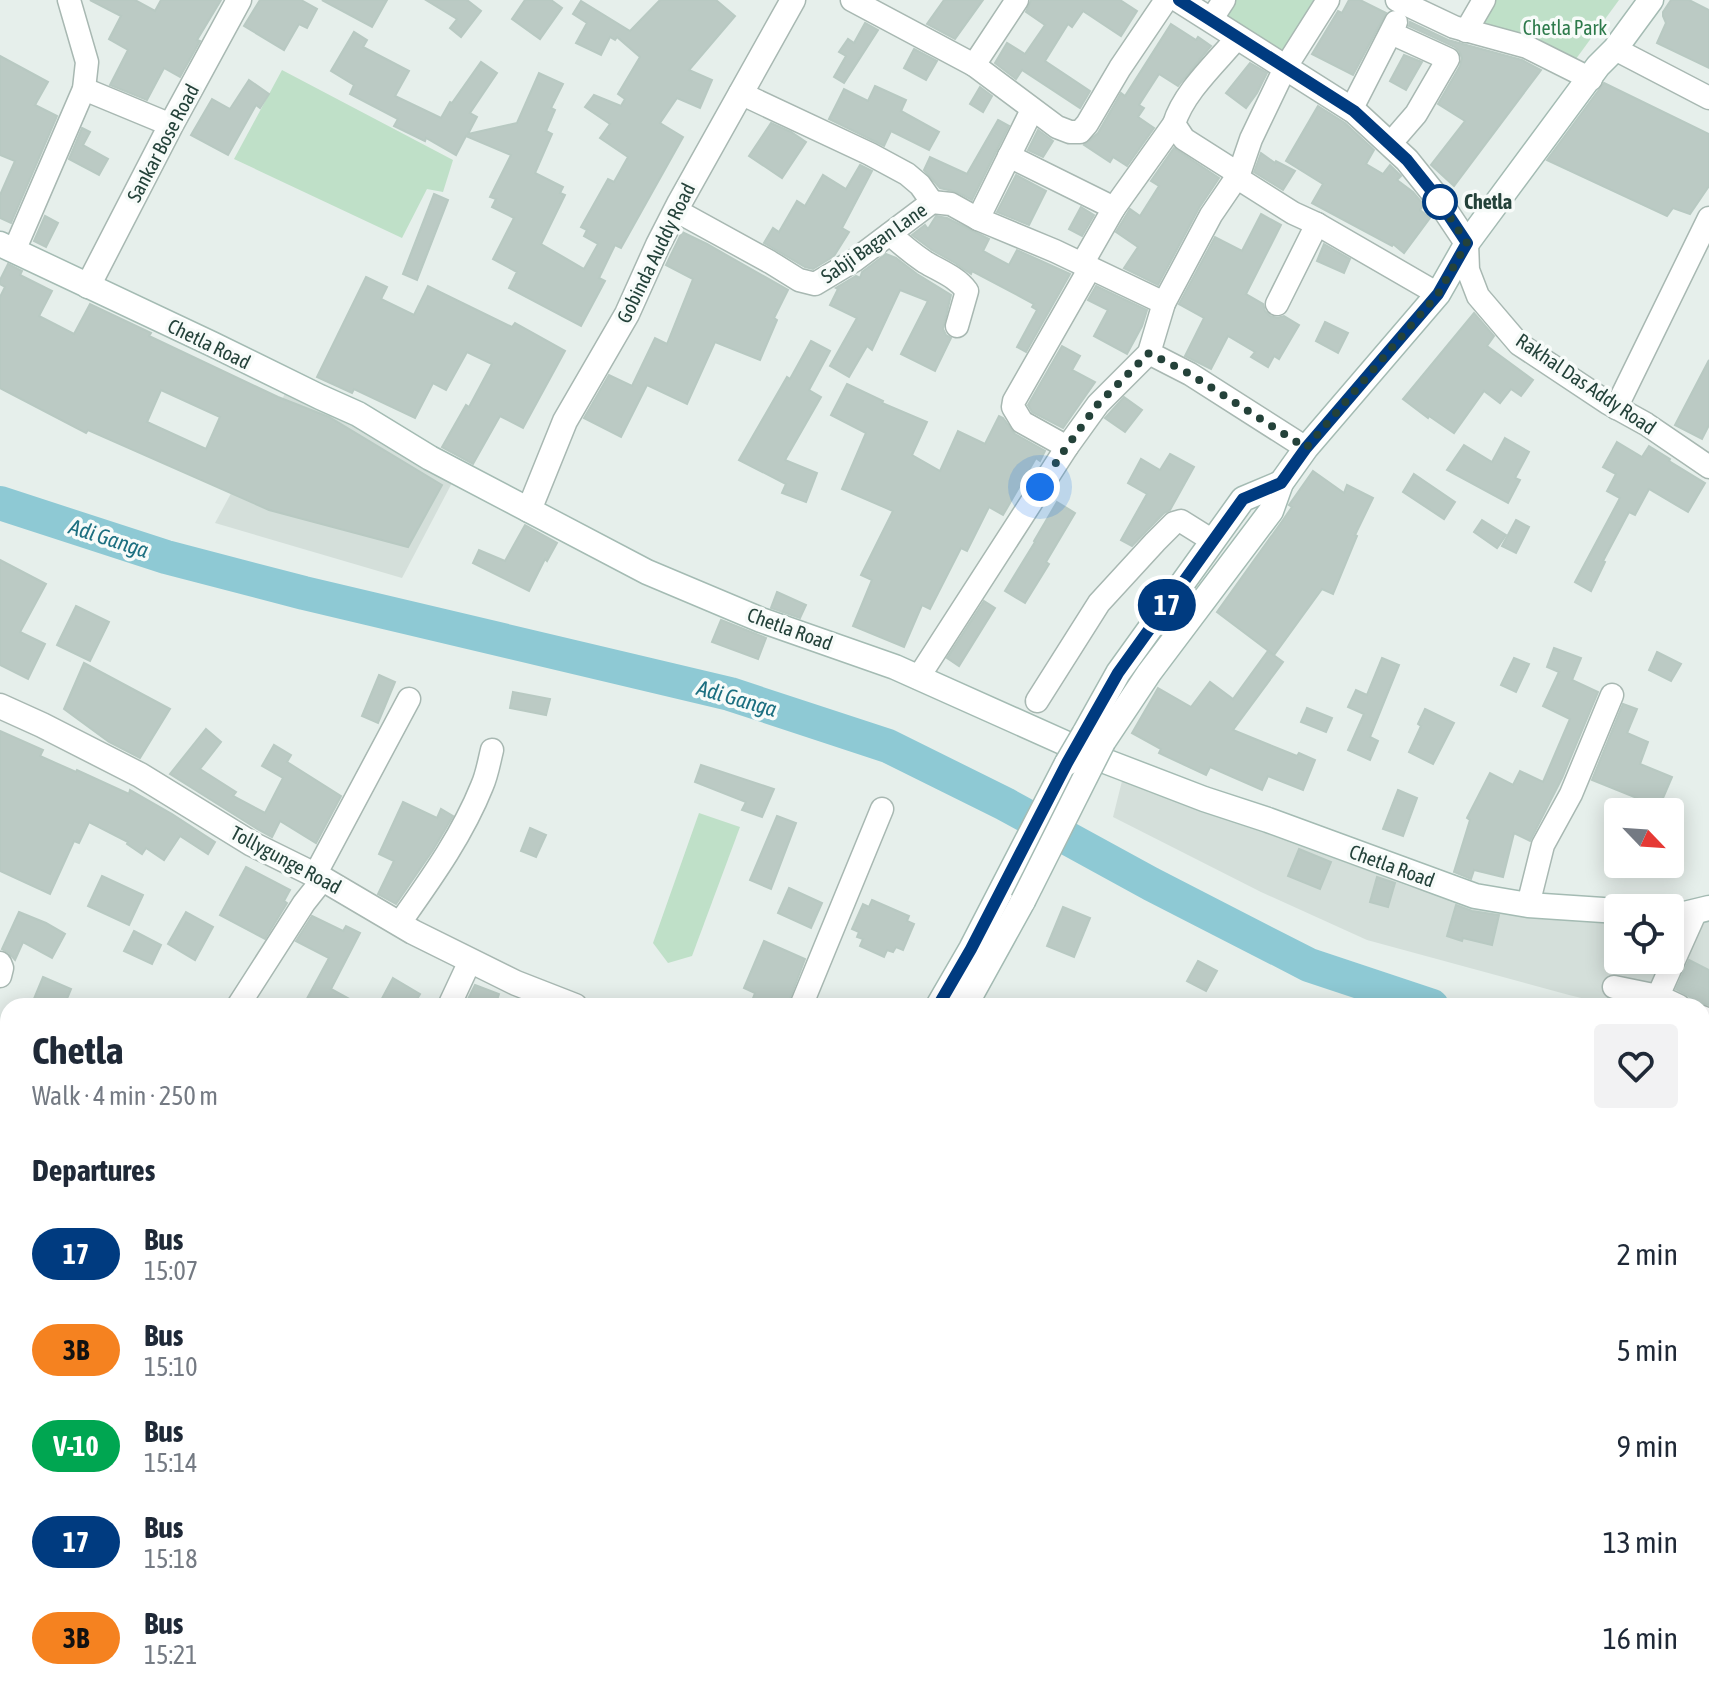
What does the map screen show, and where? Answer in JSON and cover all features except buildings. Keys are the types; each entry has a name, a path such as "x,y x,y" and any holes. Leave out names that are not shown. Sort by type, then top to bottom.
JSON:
{"main road":[{"name":"Sankar Bose Road","path":"88,286 239,0"},
{"name":"Gobinda Auddy Road","path":"529,510 565,421 627,314 680,202 793,0"},
{"path":"1179,0 1217,10 1237,38 1351,110 1407,160 1467,243"},
{"path":"943,998 1067,763 1094,738 1149,673 1271,511 1281,483 1306,448 1438,294 1467,243 1598,66 1615,49 1651,0"},
{"name":"Chetla Road","path":"7,247 358,414 430,458 657,576 761,620 895,667 1105,761 1475,896 1528,905 1604,910"},
{"path":"969,998 1023,901 1094,738 1118,673 1243,499 1281,483"},
{"name":"Tollygunge Road","path":"0,706 140,775 252,844 319,877 399,924 526,988 553,998"}],"street":[{"path":"7,247 84,89 87,62 69,0"},
{"path":"852,0 974,65 1032,110 1070,132 1080,132 1087,124 1166,0"},
{"path":"974,65 1017,0"},
{"path":"918,678 1067,447 1098,404 1149,353 1164,303 1211,215 1237,176 1285,68 1328,0"},
{"path":"1466,31 1484,0"},
{"path":"1351,110 1391,33 1401,2 1454,27 1527,47 1591,79"},
{"path":"1390,144 1416,114 1448,59 1391,33"},
{"path":"1067,447 1022,422 1013,407 1014,401 1114,208 1174,124 1178,110 1187,97 1237,38"},
{"path":"1615,49 1709,98"},
{"path":"84,89 171,125"},
{"path":"740,93 907,174 932,202"},
{"path":"978,219 1032,110"},
{"path":"1174,124 1184,139 1293,213 1438,294"},
{"path":"1009,156 1114,208"},
{"name":"Sabji Bagan Lane","path":"677,211 799,280 815,284 855,260 932,202 951,204 1164,303"},
{"path":"1616,408 1702,253 1709,218"},
{"path":"1277,304 1317,224"},
{"path":"890,234 924,261 964,286 967,291 957,326"},
{"name":"Rakhal Das Addy Road","path":"1467,243 1468,270 1478,296 1519,344 1709,467"},
{"path":"1149,353 1190,374 1306,448"},
{"path":"1037,701 1099,603 1174,523 1181,521 1213,541"},
{"path":"1528,905 1543,845 1571,794 1612,695"},
{"path":"243,998 319,877 409,699"},
{"path":"399,924 444,860 463,825 483,785 492,750"},
{"path":"804,998 882,809"},
{"path":"1658,996 1703,910"},
{"path":"453,998 470,961"},
{"path":"0,963 0,976"},
{"path":"1614,987 1662,998"}],"shaded area":[{"path":"287,390 453,481 402,578 215,523"},
{"path":"1122,781 1408,886 1484,908 1604,921 1604,974 1662,974 1653,998 1581,998 1367,940 1261,892 1113,817"},
{"path":"1709,919 1709,998 1663,998 1675,974 1684,974 1684,955 1701,920"}],"green space":[{"path":"1230,0 1324,0 1284,63 1218,18"},
{"name":"Chetla Park","path":"1494,0 1619,0 1573,63 1479,28"},
{"path":"282,70 453,160 443,192 427,189 402,238 234,159"},
{"path":"699,813 740,827 692,956 668,963 653,943"}],"waterway":[{"name":"Adi Ganga","path":"0,503 166,557 304,593 730,694 888,746 1005,804 1309,965 1408,998"}],"bus line":[{"name":"17","path":"943,998 1118,673 1243,499 1281,483 1306,448 1438,294 1467,243 1407,160 1354,111 1179,0"}],"place":[{"name":"Chetla","path":"1440,202"}],"route":[{"path":"1040,487 1098,404 1149,353 1190,374 1306,448 1438,294 1467,243 1435,195 1440,202"}]}
